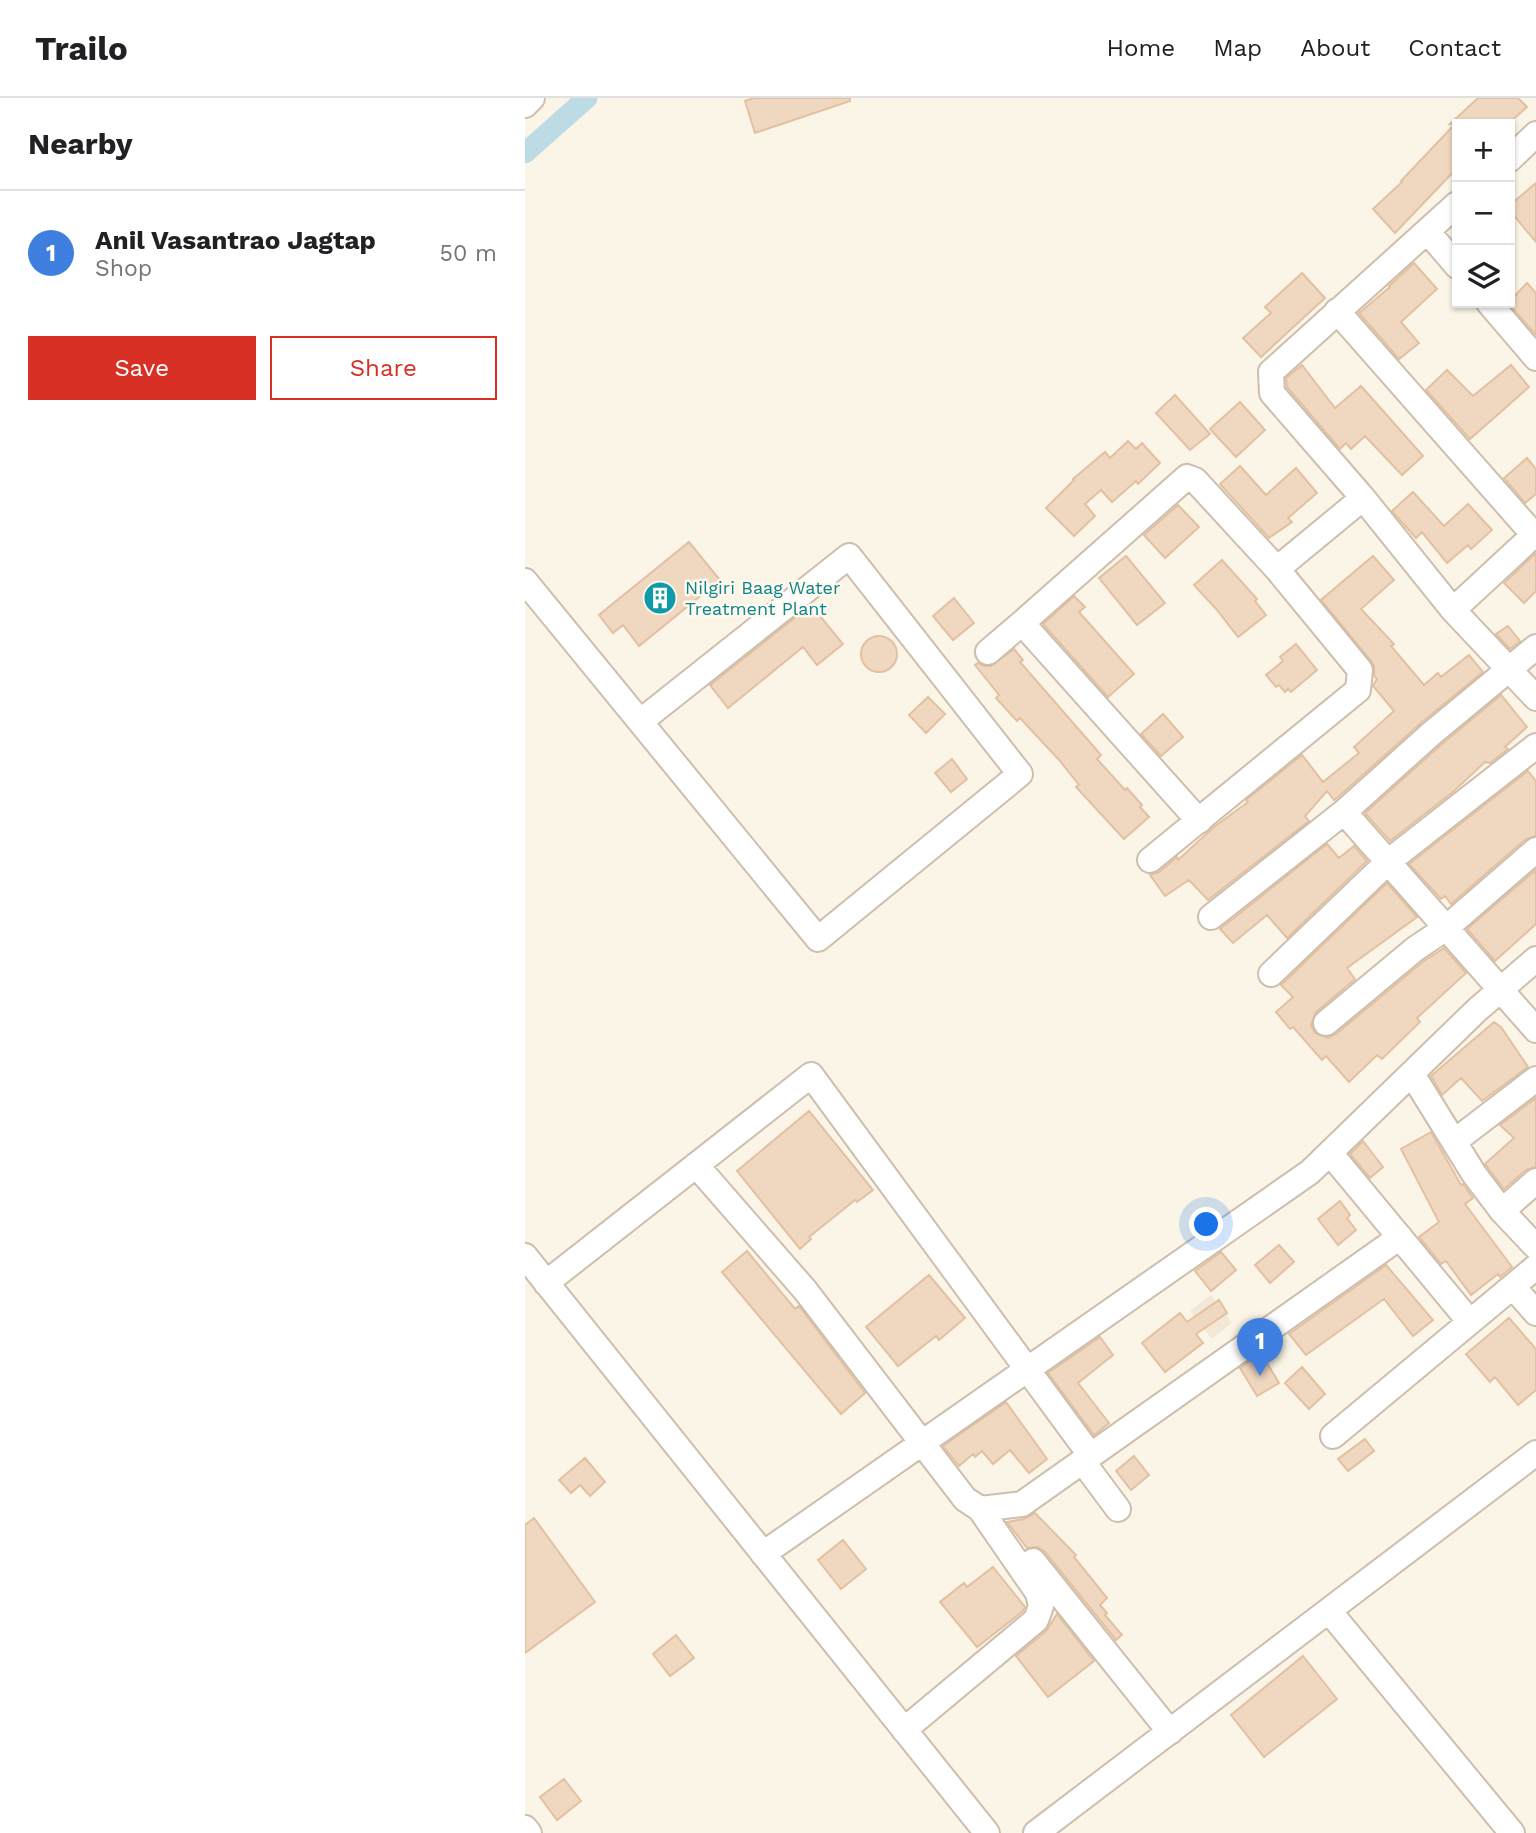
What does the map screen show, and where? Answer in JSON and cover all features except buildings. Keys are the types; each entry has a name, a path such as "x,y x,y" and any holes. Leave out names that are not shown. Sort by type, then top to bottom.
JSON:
{"street":[{"path":"1515,154 1536,134"},
{"path":"1452,208 1271,372 1272,393 1363,498 1453,610 1536,698"},
{"path":"1427,231 1452,260"},
{"path":"1493,308 1536,358"},
{"path":"1337,311 1535,534 1453,610"},
{"path":"988,652 1187,477 1195,480 1277,569 1360,670 1358,690 1150,860"},
{"path":"1277,569 1363,498"},
{"path":"525,581 818,939 1020,774 849,556 641,721"},
{"path":"1022,622 1199,821"},
{"path":"1211,917 1344,812 1536,646"},
{"path":"1271,974 1389,861 1536,746"},
{"path":"1344,812 1536,1030"},
{"path":"1326,1023 1415,949 1446,928 1536,850"},
{"path":"763,1554 1310,1172 1500,990 1536,959"},
{"path":"1412,1074 1474,1174 1502,1211 1536,1247"},
{"path":"546,1283 811,1075 1027,1370 1118,1509"},
{"path":"1455,1141 1536,1079"},
{"path":"1330,1153 1470,1322"},
{"path":"697,1165 805,1290 965,1499 986,1509 1170,1732"},
{"path":"1502,1211 1536,1181"},
{"path":"986,1509 1022,1504 1400,1237"},
{"path":"525,1256 987,1833"},
{"path":"1333,1436 1536,1268"},
{"path":"1513,1287 1536,1313"},
{"path":"1036,1833 1536,1453"},
{"path":"904,1730 1037,1620 1041,1606 1038,1593 986,1509"},
{"path":"1329,1611 1512,1833"},
{"path":"525,1828 529,1833"}],"shaded area":[{"path":"1211,1295 1232,1323 1212,1339 1190,1311"}],"waterway":[{"path":"525,153 587,98"}],"place":[{"name":"Nilgiri Baag Water Treatment Plant","path":"660,598"},
{"name":"Anil Vasantrao Jagtap","path":"1260,1376"}]}
